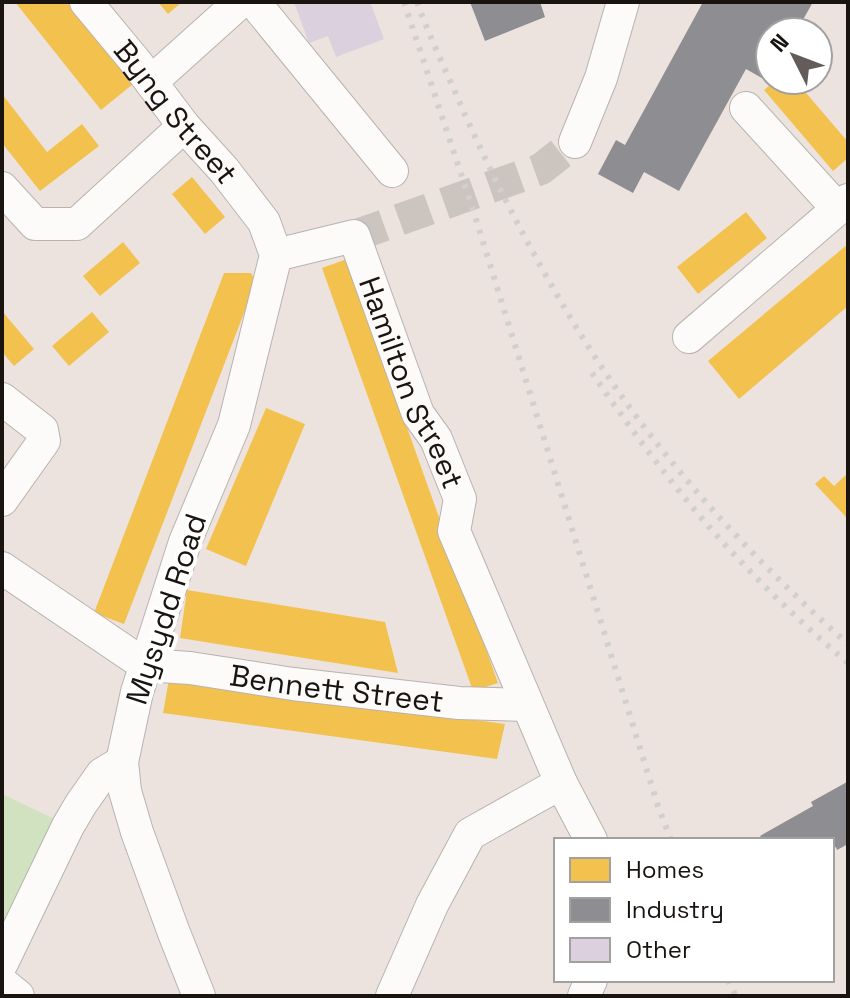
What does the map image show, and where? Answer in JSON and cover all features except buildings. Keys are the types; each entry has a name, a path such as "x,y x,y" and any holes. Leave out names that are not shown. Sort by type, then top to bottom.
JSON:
{"street":[{"name":"Byng Street","path":"86,2 264,222 276,255"},
{"path":"151,82 240,2"},
{"path":"254,2 392,171"},
{"path":"575,142 601,78 623,2"},
{"path":"689,337 843,204 746,108"},
{"path":"2,188 35,224 77,224 184,126"},
{"name":"Hamilton Street","path":"276,255 354,236 418,414 436,439 460,499 454,531 561,783 590,838"},
{"name":"Mysydd Road","path":"199,996 137,832 125,791 122,762 134,703 185,542 234,425 276,255"},
{"path":"2,399 42,430 44,441 2,500"},
{"path":"2,568 145,665"},
{"name":"Bennett Street","path":"145,665 190,668 293,684 459,703 527,705"},
{"path":"2,963 81,804 102,774 122,762"},
{"path":"392,996 432,905 470,834 561,783"},
{"path":"2,983 18,996"}],"green space":[{"path":"2,794 63,823 2,939"}],"tunnel":[{"path":"354,236 541,169 575,142"}],"railway":[{"path":"404,2 474,213 670,838"},
{"path":"417,2 505,198 552,286 614,385 706,503 775,576 848,644"},
{"path":"592,373 665,473 724,544 782,603 848,663"},
{"path":"729,982 736,996"}]}
